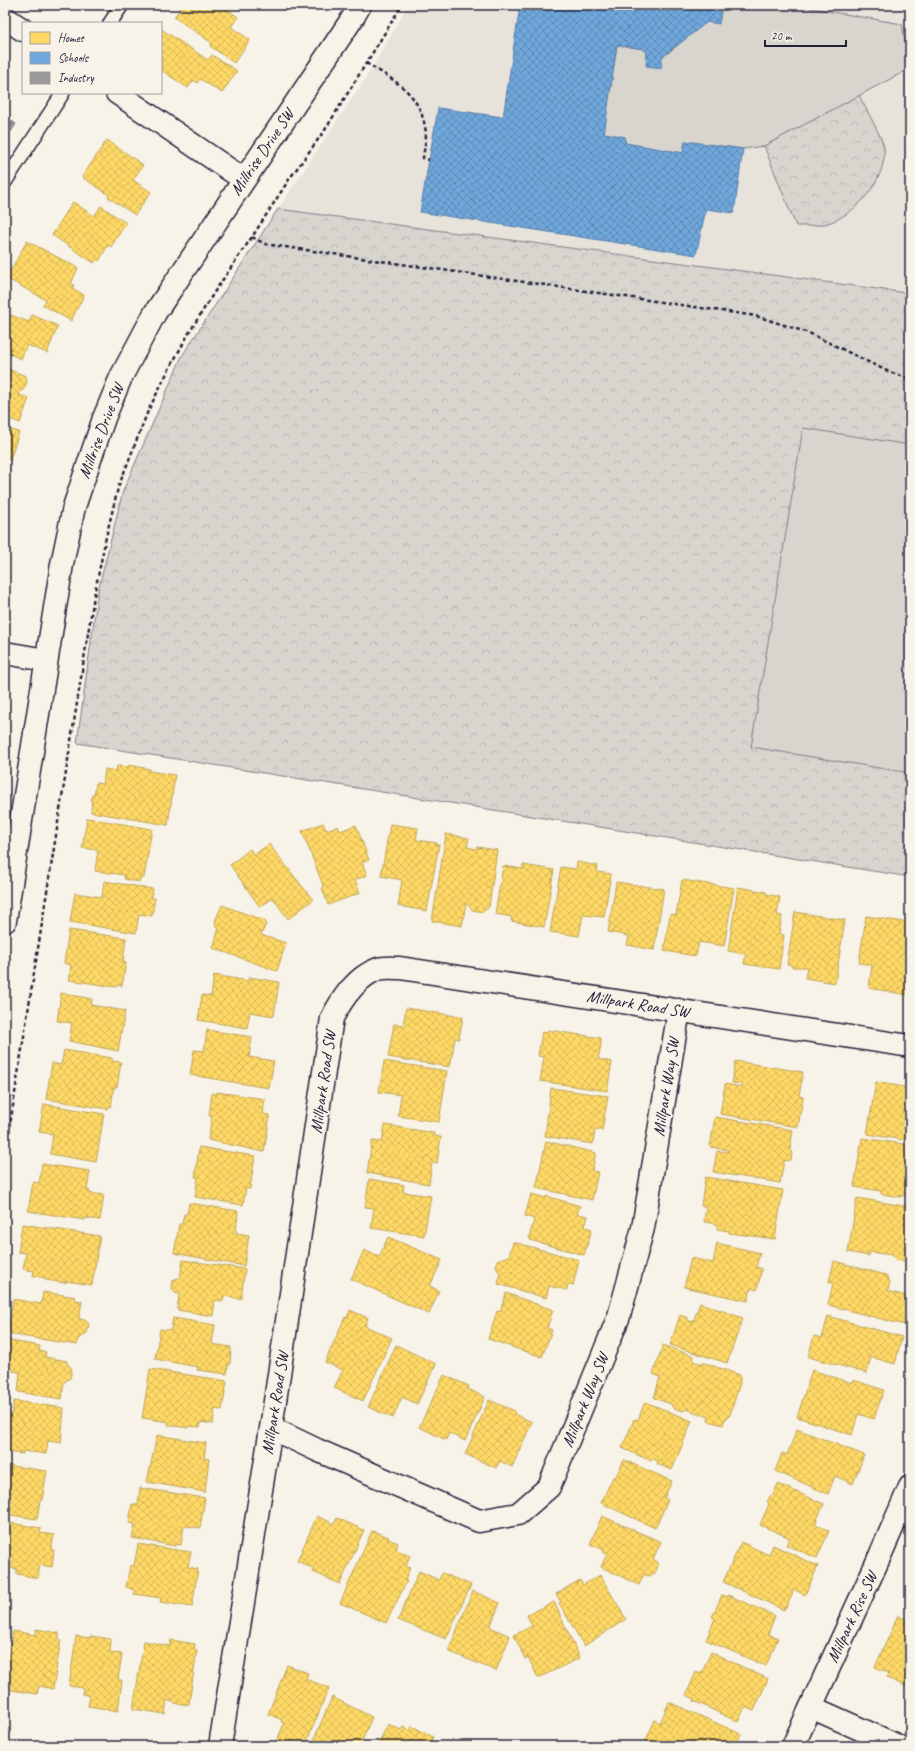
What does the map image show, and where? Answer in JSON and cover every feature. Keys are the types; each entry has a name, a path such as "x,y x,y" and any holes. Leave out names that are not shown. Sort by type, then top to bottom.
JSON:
{"street":[{"name":"Millrise Drive SW","path":"5,921 62,564 74,507 104,418 121,377 155,313 360,5"},
{"path":"5,18 22,29"},
{"path":"118,94 244,179"},
{"path":"5,653 46,660"},
{"name":"Millpark Road SW","path":"220,1746 271,1428 332,1018 343,997 363,978 379,969 400,968 910,1046"},
{"name":"Millpark Way SW","path":"271,1428 317,1450 479,1521 518,1514 549,1487 619,1316 639,1243 643,1228 679,1010"},
{"name":"Millpark Rise SW","path":"793,1746 910,1487"},
{"path":"811,1706 898,1746"}],"lane":[{"path":"111,22 122,5"},
{"path":"5,182 62,94"}],"path":[{"path":"5,1156 94,596 118,488 148,411 168,370 215,291 290,178 325,130 402,5"},
{"path":"366,63 402,85 420,108 426,135 422,158 429,160"},
{"path":"252,237 264,244 756,316 809,333 889,372 910,379"}],"shaded area":[{"path":"408,5 910,5 910,276 907,293 278,209 369,73"}],"green space":[{"path":"706,5 810,5 810,8 902,24 909,69 764,146 743,149 685,141 683,153 625,143 625,137 604,133 617,45 644,49 647,53 647,65 664,56 707,22 719,22 721,12 708,8"},
{"path":"859,95 883,143 884,159 877,180 864,199 847,214 823,224 796,226 764,146"},
{"path":"278,209 907,293 910,276 910,877 77,743 98,591 123,491 182,356"},
{"path":"803,428 910,445 910,773 751,747"}],"building: Homes":[{"path":"183,5 221,5 238,17 231,27 250,40 234,63 210,46 212,43 174,17"},
{"path":"162,30 208,60 212,55 237,71 222,93 200,79 197,83 194,80 188,88 162,71"},
{"path":"107,140 143,165 133,180 151,192 135,215 82,177"},
{"path":"73,202 94,216 101,206 126,223 111,247 108,245 99,261 97,259 94,263 52,235"},
{"path":"27,241 78,268 71,284 74,285 72,288 84,295 71,321 43,305 46,300 6,278"},
{"path":"5,313 29,322 32,315 58,326 47,353 27,345 21,359 5,352"},
{"path":"5,368 26,376 27,382 19,395 29,398 20,423 5,417"},
{"path":"5,428 19,432 10,460 7,459 5,466"},
{"path":"129,765 150,769 149,771 175,775 168,825 91,812 92,795 94,795 96,783 103,784 105,769 116,771 117,766 129,767"},
{"path":"87,818 152,829 144,878 140,878 139,882 124,879 125,875 95,871 98,850 82,848"},
{"path":"323,823 326,830 338,826 340,831 356,825 369,860 362,862 367,875 355,880 360,893 328,905 322,888 324,888 302,831"},
{"path":"390,824 418,828 416,840 437,843 436,845 439,845 427,911 398,906 402,880 381,876"},
{"path":"446,834 469,838 467,847 497,850 489,907 483,912 472,910 466,903 462,926 432,921"},
{"path":"269,844 313,900 288,919 273,898 260,907 230,865 250,849 254,855"},
{"path":"577,862 598,866 597,872 611,874 604,917 583,915 579,936 550,932 561,867 576,869"},
{"path":"523,865 554,870 544,927 511,921 512,917 495,914 503,866 523,869"},
{"path":"682,880 734,888 724,946 699,942 696,956 664,951 670,914 676,915"},
{"path":"104,881 153,889 151,898 155,898 152,916 139,914 136,933 70,922 75,893 102,897"},
{"path":"616,882 664,889 654,950 627,945 629,936 608,932"},
{"path":"738,887 766,892 766,894 780,897 777,915 782,916 779,934 784,935 779,969 744,964 746,954 728,951"},
{"path":"222,905 265,921 266,924 261,935 286,943 277,971 213,948 219,928 216,926 215,921"},
{"path":"795,912 845,920 835,983 805,978 807,967 791,967 792,965 787,964"},
{"path":"866,916 910,923 910,980 907,995 869,988 872,965 859,963"},
{"path":"69,930 126,938 123,962 126,963 122,986 117,985 116,987 69,980 71,965 64,963"},
{"path":"214,975 248,981 249,977 279,982 274,1016 250,1012 247,1028 198,1020 202,995 211,996"},
{"path":"61,993 92,999 91,1005 125,1011 118,1051 69,1041 72,1023 57,1021"},
{"path":"406,1008 463,1017 459,1039 455,1038 450,1067 388,1057 394,1024 403,1025"},
{"path":"207,1030 252,1037 249,1057 274,1061 269,1088 190,1075 194,1050 204,1051"},
{"path":"548,1030 601,1038 598,1059 612,1062 607,1091 540,1081 544,1057 538,1056 542,1032 547,1033"},
{"path":"64,1050 112,1058 112,1061 121,1062 117,1087 114,1087 111,1107 109,1106 108,1109 46,1099 52,1063 61,1065"},
{"path":"384,1061 447,1071 439,1122 398,1116 401,1095 379,1092"},
{"path":"735,1061 803,1072 799,1096 803,1097 798,1127 720,1114 725,1084 742,1087 742,1084 732,1083"},
{"path":"876,1082 910,1088 910,1141 867,1134"},
{"path":"551,1088 608,1096 602,1131 595,1129 593,1144 545,1136"},
{"path":"217,1092 265,1099 263,1114 270,1115 264,1152 208,1140 212,1116 209,1116 212,1093 217,1094"},
{"path":"44,1104 104,1114 96,1162 50,1154 53,1134 39,1132"},
{"path":"715,1117 793,1130 790,1149 792,1152 791,1160 784,1161 780,1183 713,1172 717,1151 727,1152 728,1150 710,1147"},
{"path":"385,1125 434,1133 434,1136 441,1137 437,1163 432,1163 429,1184 367,1173 372,1141 382,1142"},
{"path":"862,1138 910,1145 910,1196 901,1195 901,1197 881,1194 881,1191 854,1187"},
{"path":"546,1141 596,1153 592,1171 598,1172 592,1200 536,1188"},
{"path":"199,1147 255,1156 250,1189 246,1188 243,1205 195,1197 198,1177 195,1177"},
{"path":"42,1164 90,1171 87,1190 90,1191 89,1193 104,1195 100,1220 85,1218 85,1220 28,1211 33,1182 39,1183"},
{"path":"705,1177 783,1190 775,1239 729,1233 729,1231 717,1229 717,1224 704,1222 706,1206 701,1206"},
{"path":"369,1179 404,1185 403,1192 431,1196 424,1236 371,1228 374,1208 365,1207"},
{"path":"531,1194 546,1198 546,1196 580,1206 577,1214 588,1216 585,1227 592,1229 584,1255 530,1240 531,1238 529,1238 534,1219 525,1216"},
{"path":"857,1198 910,1207 910,1262 896,1260 891,1255 870,1252 869,1256 848,1252"},
{"path":"189,1203 238,1211 236,1233 249,1235 244,1266 174,1253 179,1224 182,1224 184,1214 187,1214"},
{"path":"22,1224 100,1236 92,1285 66,1281 66,1283 45,1280 46,1278 33,1276 34,1271 23,1269 26,1253 18,1252"},
{"path":"388,1237 442,1260 430,1286 439,1291 429,1314 351,1279 364,1250 379,1257"},
{"path":"513,1242 579,1260 573,1286 568,1284 567,1290 549,1286 546,1298 498,1284 500,1274 496,1266 497,1260 509,1256"},
{"path":"717,1243 760,1253 756,1267 762,1269 757,1290 751,1288 748,1301 684,1287 691,1258 713,1263"},
{"path":"183,1260 245,1269 241,1299 224,1296 223,1301 215,1300 213,1316 177,1310 179,1294 175,1293 172,1289 173,1280 180,1277"},
{"path":"834,1261 886,1275 890,1282 888,1291 910,1297 904,1325 828,1305 833,1283 829,1282"},
{"path":"43,1292 76,1297 75,1300 82,1301 79,1319 85,1320 89,1324 87,1333 82,1337 79,1337 77,1345 8,1334 13,1299 41,1304"},
{"path":"506,1293 553,1310 547,1328 552,1330 542,1357 488,1339 497,1311 500,1312"},
{"path":"700,1303 743,1318 727,1363 670,1345 680,1315 693,1322"},
{"path":"350,1310 368,1318 365,1326 392,1338 363,1401 334,1388 343,1370 325,1362 345,1317 347,1318"},
{"path":"828,1316 902,1337 895,1364 871,1357 867,1373 808,1357 814,1336 822,1338"},
{"path":"173,1318 215,1325 212,1344 231,1347 230,1365 228,1365 227,1374 197,1370 198,1367 155,1359 160,1329 171,1330"},
{"path":"5,1340 40,1346 39,1351 46,1352 45,1357 67,1361 72,1369 70,1378 64,1382 62,1399 18,1392 20,1372 5,1370"},
{"path":"396,1345 436,1364 417,1404 402,1397 393,1418 368,1407"},
{"path":"663,1345 694,1356 693,1361 702,1364 702,1362 740,1375 740,1383 730,1415 724,1421 723,1425 708,1421 709,1417 686,1409 683,1411 673,1408 671,1404 654,1398 660,1377 653,1374"},
{"path":"150,1369 227,1381 222,1410 215,1409 213,1424 201,1422 200,1427 189,1426 188,1428 168,1425 169,1422 142,1418"},
{"path":"812,1370 852,1383 853,1380 884,1390 874,1419 858,1414 852,1435 797,1417"},
{"path":"444,1375 469,1386 468,1389 485,1397 465,1441 449,1433 446,1440 419,1427"},
{"path":"489,1400 515,1411 514,1414 532,1422 512,1467 500,1461 496,1468 465,1454"},
{"path":"14,1401 64,1408 61,1443 48,1441 46,1454 23,1451 23,1454 5,1452 5,1413 12,1414"},
{"path":"648,1403 692,1421 672,1470 657,1464 658,1461 652,1459 651,1461 622,1448 634,1419 638,1420 644,1404"},
{"path":"797,1429 864,1455 853,1484 835,1476 828,1494 775,1471 782,1453 787,1455"},
{"path":"157,1435 206,1443 204,1458 209,1459 205,1492 147,1482"},
{"path":"624,1460 672,1481 664,1498 668,1500 655,1528 601,1503 613,1477 615,1478"},
{"path":"5,1465 47,1471 37,1519 5,1514"},
{"path":"778,1484 824,1504 815,1524 829,1531 817,1558 786,1545 790,1538 760,1525 769,1504 767,1502 770,1496 773,1495"},
{"path":"140,1488 205,1498 200,1528 184,1526 181,1545 175,1544 175,1546 132,1538 135,1524 129,1523 132,1504 138,1505"},
{"path":"317,1516 334,1524 337,1518 364,1530 340,1584 313,1572 314,1569 297,1561"},
{"path":"602,1516 661,1542 653,1559 656,1561 658,1566 654,1575 648,1576 644,1574 639,1585 601,1567 607,1554 603,1553 604,1550 590,1544"},
{"path":"10,1523 41,1528 40,1533 54,1535 51,1550 54,1550 52,1567 40,1565 38,1578 17,1574 17,1569 5,1567 5,1528 9,1528"},
{"path":"372,1531 389,1537 388,1539 398,1543 396,1550 410,1556 406,1566 410,1568 405,1580 407,1581 386,1623 340,1603"},
{"path":"741,1542 769,1555 773,1545 818,1566 805,1595 793,1589 793,1593 784,1610 723,1582"},
{"path":"138,1544 191,1552 188,1567 198,1569 192,1607 160,1602 161,1598 134,1594 134,1590 126,1587 130,1565 134,1566"},
{"path":"419,1571 439,1580 442,1573 471,1585 446,1639 398,1620"},
{"path":"600,1575 626,1619 584,1646 559,1603 561,1602 556,1594 580,1580 583,1585"},
{"path":"473,1591 500,1603 490,1627 510,1636 496,1671 448,1651"},
{"path":"722,1595 728,1597 728,1595 775,1616 768,1634 778,1638 766,1666 706,1640 715,1618 712,1617"},
{"path":"554,1602 580,1658 538,1678 528,1657 525,1659 514,1635 532,1626 527,1615"},
{"path":"898,1616 910,1621 910,1688 887,1678 889,1673 875,1667"},
{"path":"36,1629 59,1633 59,1639 61,1640 53,1689 39,1686 37,1694 5,1689 5,1672 13,1631 36,1635"},
{"path":"76,1636 111,1639 110,1653 122,1654 118,1680 122,1680 118,1711 88,1706 90,1696 82,1694 83,1688 69,1686"},
{"path":"171,1640 195,1644 194,1650 197,1650 189,1704 181,1705 167,1700 165,1714 133,1709 144,1641 170,1646"},
{"path":"711,1652 768,1679 754,1711 745,1707 738,1722 694,1701 695,1699 686,1695 696,1672 701,1674"},
{"path":"287,1665 308,1673 306,1679 329,1688 305,1746 290,1746 277,1741 284,1723 281,1722 282,1720 268,1714"},
{"path":"332,1697 372,1717 360,1746 311,1746"},
{"path":"669,1702 741,1734 735,1746 655,1746 645,1742 655,1720 660,1723"},
{"path":"388,1724 401,1730 403,1727 410,1731 412,1726 433,1737 429,1746 377,1746"}],"building: Schools":[{"path":"520,5 706,5 708,8 721,12 719,24 707,22 662,57 661,68 646,66 647,53 644,49 617,45 604,133 625,137 625,143 683,153 685,141 743,149 734,213 706,209 696,255 420,212 438,108 503,117"}],"building: Industry":[{"path":"5,116 16,124 5,141"}]}
